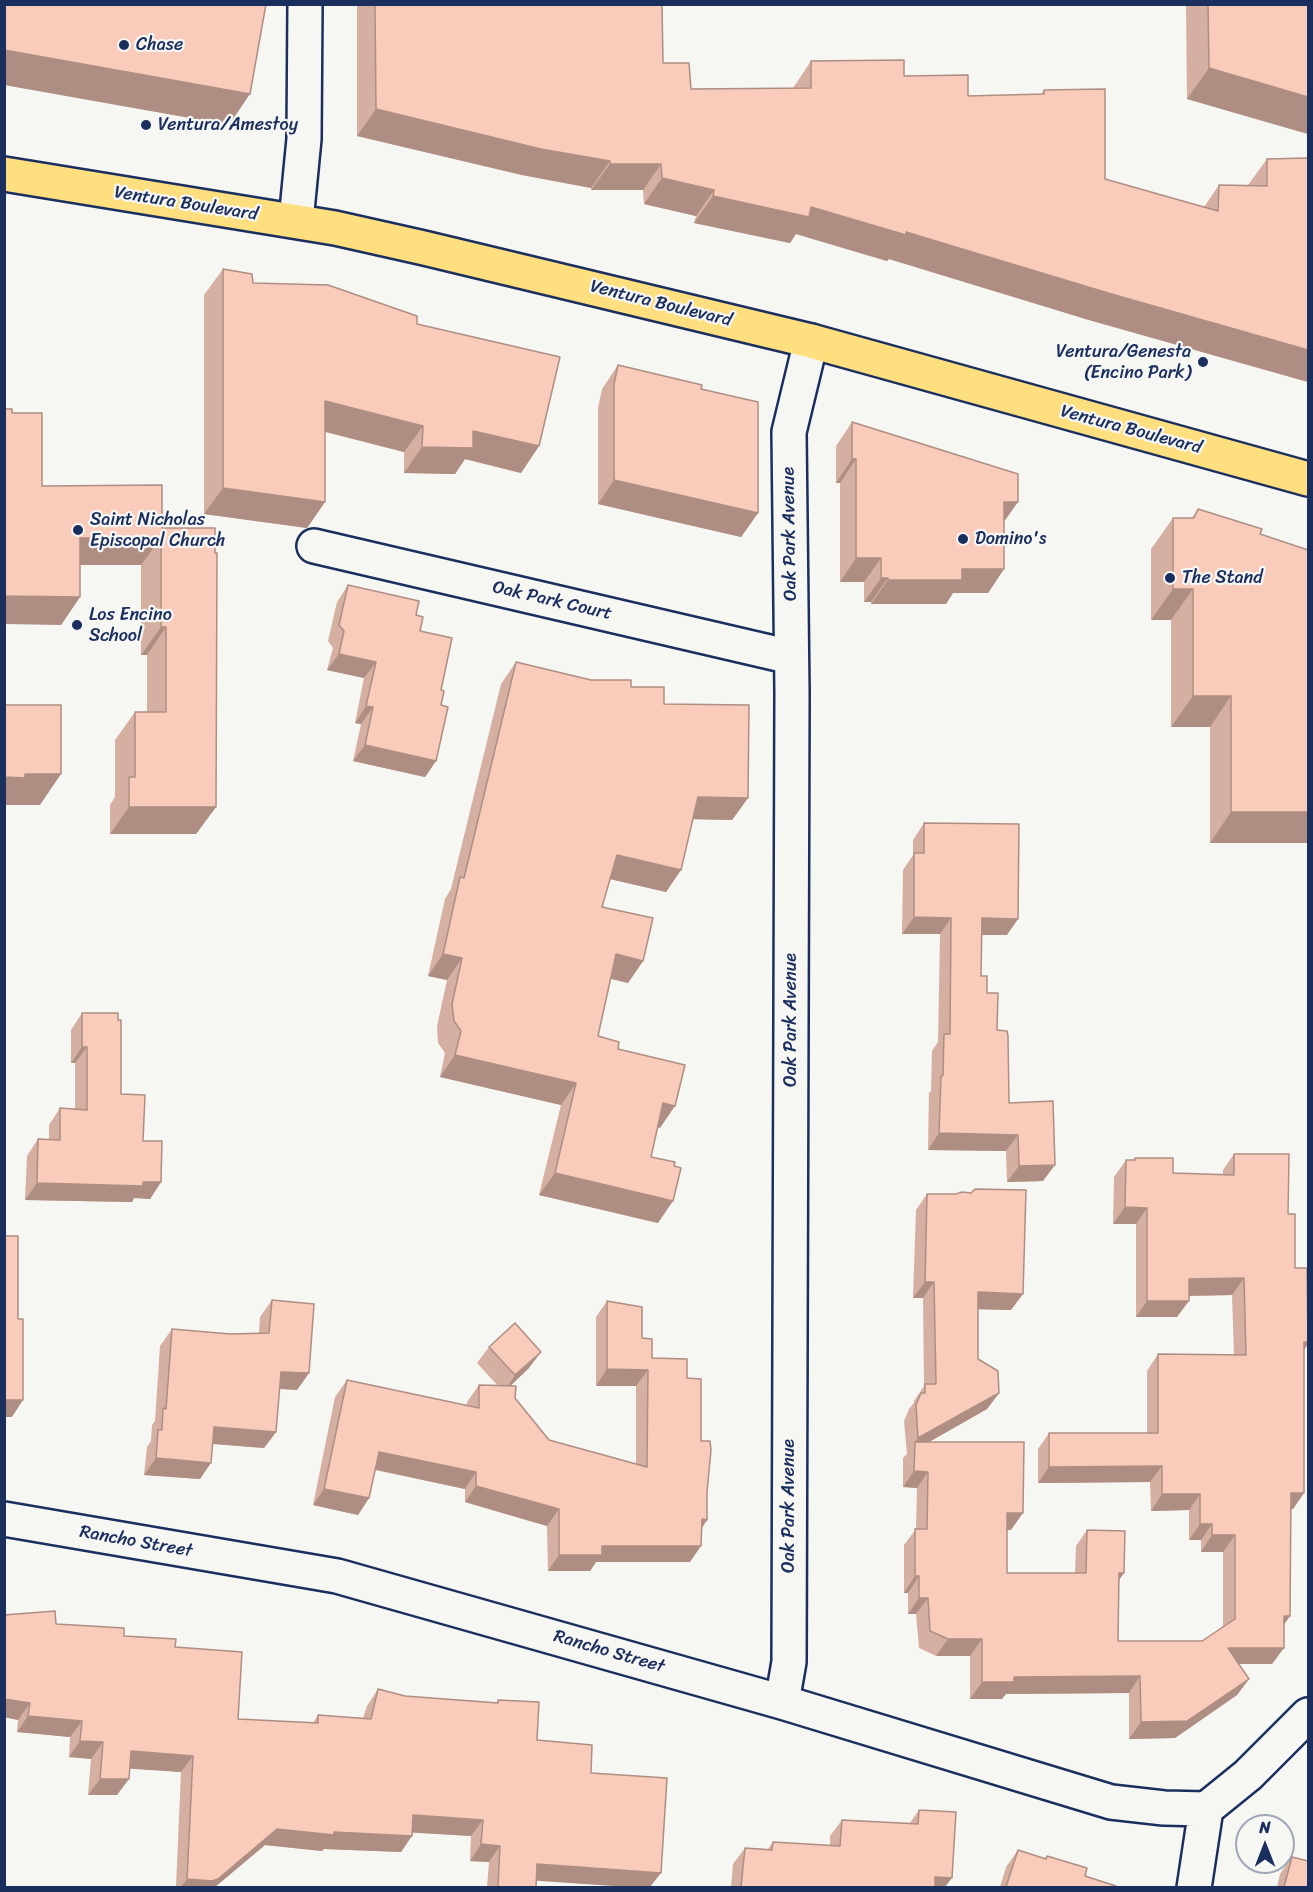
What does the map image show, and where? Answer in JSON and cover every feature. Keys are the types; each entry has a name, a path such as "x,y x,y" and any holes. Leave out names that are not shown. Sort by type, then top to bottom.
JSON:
{"main road":[{"name":"Ventura Boulevard","path":"4,174 296,221 424,248 811,341 1308,479"}],"street":[{"path":"296,221 304,139 304,4"},
{"name":"Oak Park Avenue","path":"782,1702 789,1662 791,657 789,432 811,341"},
{"name":"Oak Park Court","path":"314,546 791,657"},
{"name":"Rancho Street","path":"4,1519 337,1576 782,1702 1111,1802 1164,1808 1206,1809"},
{"path":"1194,1887 1206,1809 1248,1776 1308,1715"}],"building":[{"name":"Chase","path":"4,4 266,4 250,94 4,50"},
{"path":"375,4 662,4 663,63 689,63 691,89 811,88 811,61 904,60 904,76 968,75 968,96 1044,94 1044,90 1105,89 1105,179 1218,211 1219,185 1267,186 1267,159 1308,158 1308,350 906,232 906,235 811,207 809,217 713,196 714,190 662,178 661,164 610,164 610,161 541,149 376,109"},
{"path":"1208,4 1308,4 1308,97 1209,68"},
{"path":"223,269 252,274 253,283 328,285 417,316 417,324 560,357 539,446 473,431 473,448 422,447 423,426 325,401 325,502 223,488"},
{"path":"618,365 702,385 701,389 758,402 758,513 614,480 614,384"},
{"path":"4,409 12,409 12,413 42,413 42,486 162,485 162,528 215,528 215,553 217,553 216,807 129,807 129,777 135,777 135,712 166,712 166,627 161,627 161,538 80,538 80,597 4,596"},
{"path":"852,422 1018,474 1018,502 1004,502 1004,569 962,569 962,580 888,580 888,578 881,578 881,558 856,558 856,459 852,459"},
{"path":"1198,509 1262,529 1260,534 1308,550 1308,812 1231,812 1231,696 1193,696 1193,589 1173,589 1173,518 1194,518"},
{"path":"348,585 419,601 416,615 423,617 420,631 452,638 441,690 444,691 441,705 448,707 436,761 365,745 373,707 366,706 376,662 339,654 344,631 339,625"},
{"path":"516,662 591,680 631,680 631,687 664,687 664,704 749,705 748,798 698,797 681,870 617,855 602,907 653,918 643,961 616,954 598,1036 619,1042 618,1049 685,1065 675,1106 663,1103 651,1157 675,1162 674,1166 681,1168 673,1201 555,1173 576,1083 455,1055 461,1031 454,1021 452,1004 462,958 443,954 460,877 464,878"},
{"path":"4,705 61,705 61,774 25,774 25,778 4,777"},
{"path":"924,823 1019,824 1018,919 982,918 981,976 987,976 987,993 998,993 997,1030 1007,1031 1009,1103 1053,1101 1055,1165 1019,1166 1018,1135 939,1133 944,1034 950,1034 951,918 914,917 914,853 924,853"},
{"path":"82,1013 118,1013 118,1020 121,1020 121,1094 145,1095 143,1141 162,1141 161,1182 143,1182 143,1186 37,1183 38,1139 60,1140 60,1108 87,1110 87,1047 82,1047"},
{"path":"1234,1154 1289,1154 1288,1214 1295,1214 1295,1268 1307,1268 1308,1342 1304,1342 1304,1493 1291,1493 1290,1616 1284,1616 1284,1648 1228,1648 1249,1679 1187,1721 1141,1722 1140,1676 1014,1677 1014,1682 982,1682 982,1639 948,1639 930,1631 928,1598 919,1598 919,1576 915,1576 915,1529 927,1529 928,1472 914,1471 915,1442 1024,1442 1023,1513 1007,1513 1007,1573 1086,1573 1087,1530 1125,1531 1124,1573 1119,1573 1118,1641 1202,1641 1235,1619 1235,1535 1212,1535 1212,1524 1200,1524 1200,1494 1162,1494 1162,1466 1049,1467 1049,1433 1158,1433 1158,1354 1246,1355 1244,1278 1189,1279 1189,1301 1147,1301 1147,1208 1125,1207 1126,1160 1173,1158 1173,1173 1234,1175"},
{"path":"975,1189 1026,1190 1023,1294 978,1292 978,1359 998,1371 999,1393 918,1438 916,1405 921,1393 925,1393 925,1384 936,1384 934,1282 925,1282 927,1194 971,1193"},
{"path":"4,1236 18,1236 18,1319 23,1319 23,1400 4,1400"},
{"path":"272,1300 314,1304 309,1373 281,1372 276,1432 214,1427 211,1463 156,1458 158,1430 162,1430 163,1408 166,1409 172,1329 230,1334 269,1333"},
{"path":"607,1301 642,1307 642,1338 652,1339 652,1358 687,1359 687,1378 701,1379 701,1441 710,1441 711,1450 707,1520 702,1519 701,1546 602,1546 602,1555 559,1555 559,1509 476,1486 476,1472 379,1452 369,1498 324,1489 347,1380 479,1408 479,1385 516,1386 515,1398 549,1440 647,1467 648,1370 607,1369"},
{"path":"515,1323 541,1352 515,1375 489,1347"},
{"path":"55,1611 56,1624 124,1628 124,1636 176,1639 175,1647 242,1652 238,1719 318,1723 318,1715 371,1719 378,1689 405,1696 498,1703 498,1700 539,1702 537,1740 592,1745 591,1773 667,1778 661,1873 537,1864 536,1887 498,1887 500,1846 481,1844 483,1820 413,1815 412,1836 334,1832 334,1835 277,1829 218,1879 212,1881 187,1879 193,1756 131,1751 129,1779 100,1779 103,1742 80,1741 82,1721 28,1716 30,1703 4,1699 4,1615"},
{"path":"919,1810 956,1812 952,1878 935,1877 935,1887 741,1887 745,1848 772,1850 773,1842 840,1846 842,1820 918,1824"},
{"path":"1018,1850 1087,1868 1085,1876 1116,1887 1006,1887"},
{"path":"1295,1858 1308,1861 1308,1887 1284,1887 1287,1874 1295,1874"}],"place":[{"name":"Chase","path":"124,45"},
{"name":"Ventura/Amestoy","path":"146,125"},
{"name":"Ventura/Genesta (Encino Park)","path":"1203,362"},
{"name":"Saint Nicholas Episcopal Church","path":"78,530"},
{"name":"Domino's","path":"963,539"},
{"name":"The Stand","path":"1170,578"},
{"name":"Los Encino School","path":"77,625"}]}
